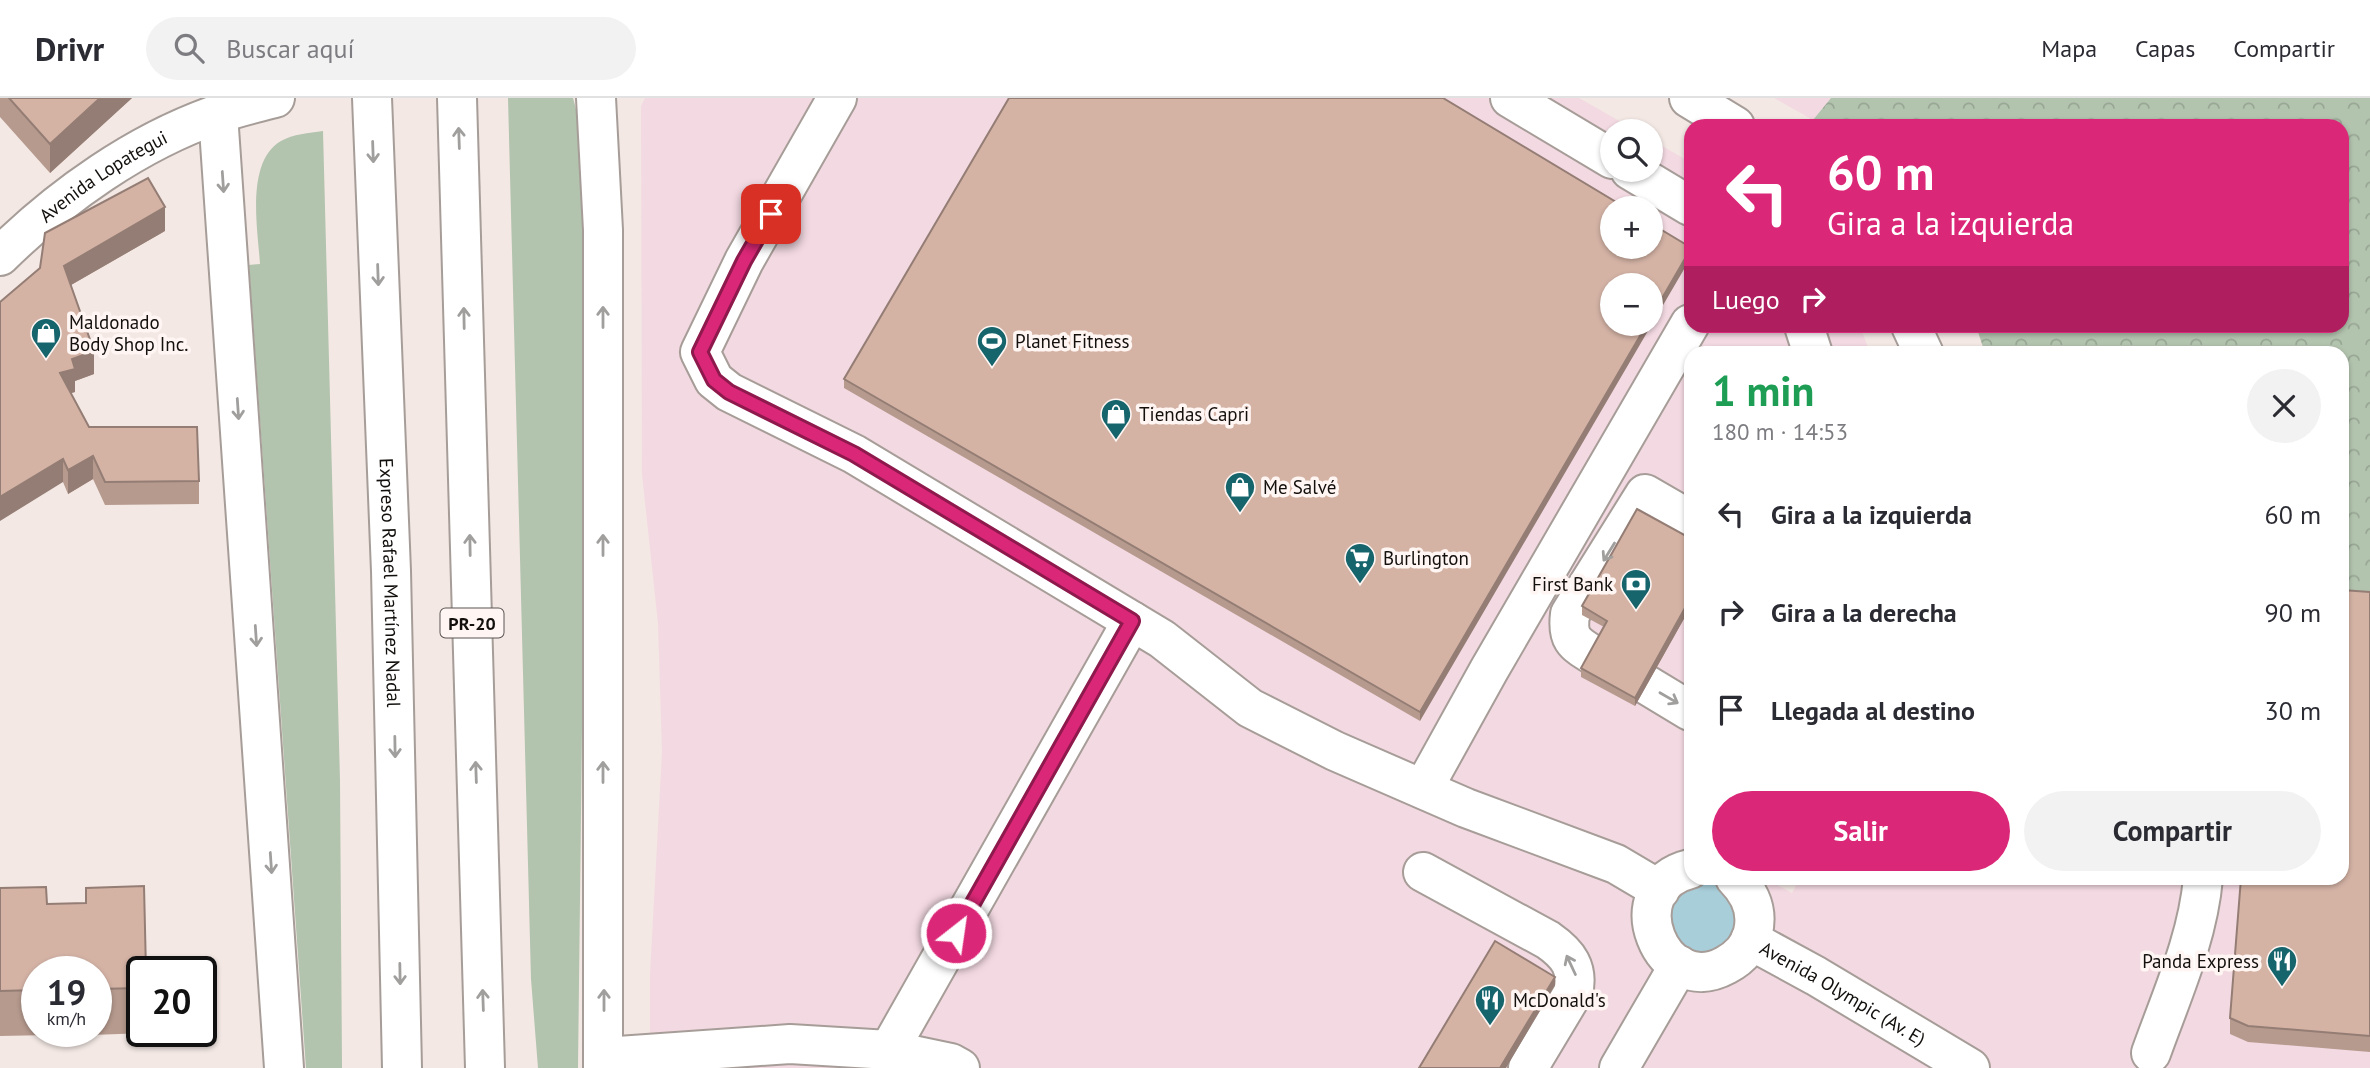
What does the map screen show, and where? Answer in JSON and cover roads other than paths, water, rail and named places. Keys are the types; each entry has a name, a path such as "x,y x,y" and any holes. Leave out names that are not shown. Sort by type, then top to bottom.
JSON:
{"main road":[{"name":"Avenida Lopategui","path":"0,256 51,208 117,164 163,138 218,114 275,98"},
{"name":"Expreso Rafael Martínez Nadal","path":"372,98 391,571 402,1068"},
{"name":"PR-20","path":"457,98 485,1068"},
{"path":"596,98 603,230 603,1063 790,1044 889,1050 951,1063 960,1068"},
{"path":"837,98 744,261 700,352 714,380 729,392 854,454 1162,639 1251,708 1335,751 1504,823 1616,864 1675,880 1653,904 1651,921 1654,936 1662,950 1679,965 1704,971 1720,968 1735,960 1750,940 1755,918 1752,902 1742,885"},
{"path":"1510,98 1600,152"},
{"path":"1689,98 1724,119"},
{"path":"218,114 284,1068"},
{"path":"1650,182 1684,202"},
{"path":"1423,789 1685,333"},
{"path":"1593,655 1574,642 1568,629 1570,614 1645,494 1684,517"},
{"path":"889,1050 1132,621"},
{"path":"1647,685 1684,707"},
{"path":"1423,872 1548,940 1563,951 1574,966 1576,979 1573,993 1528,1068"},
{"path":"2158,1063 2201,902 2202,885"},
{"name":"Avenida Olympic (Av. E)","path":"1750,940 1970,1068"},
{"path":"1619,1068 1679,965"}],"water":[{"path":"1692,885 1722,887 1739,905 1733,940 1713,954 1688,952 1670,936 1670,900"}],"place":[{"name":"Maldonado Body Shop Inc.","path":"46,360"},
{"name":"Planet Fitness","path":"992,368"},
{"name":"Tiendas Capri","path":"1116,441"},
{"name":"Me Salvé","path":"1240,514"},
{"name":"Burlington","path":"1360,585"},
{"name":"First Bank","path":"1636,611"},
{"name":"Panda Express","path":"2282,988"},
{"name":"McDonald's","path":"1490,1027"}]}
